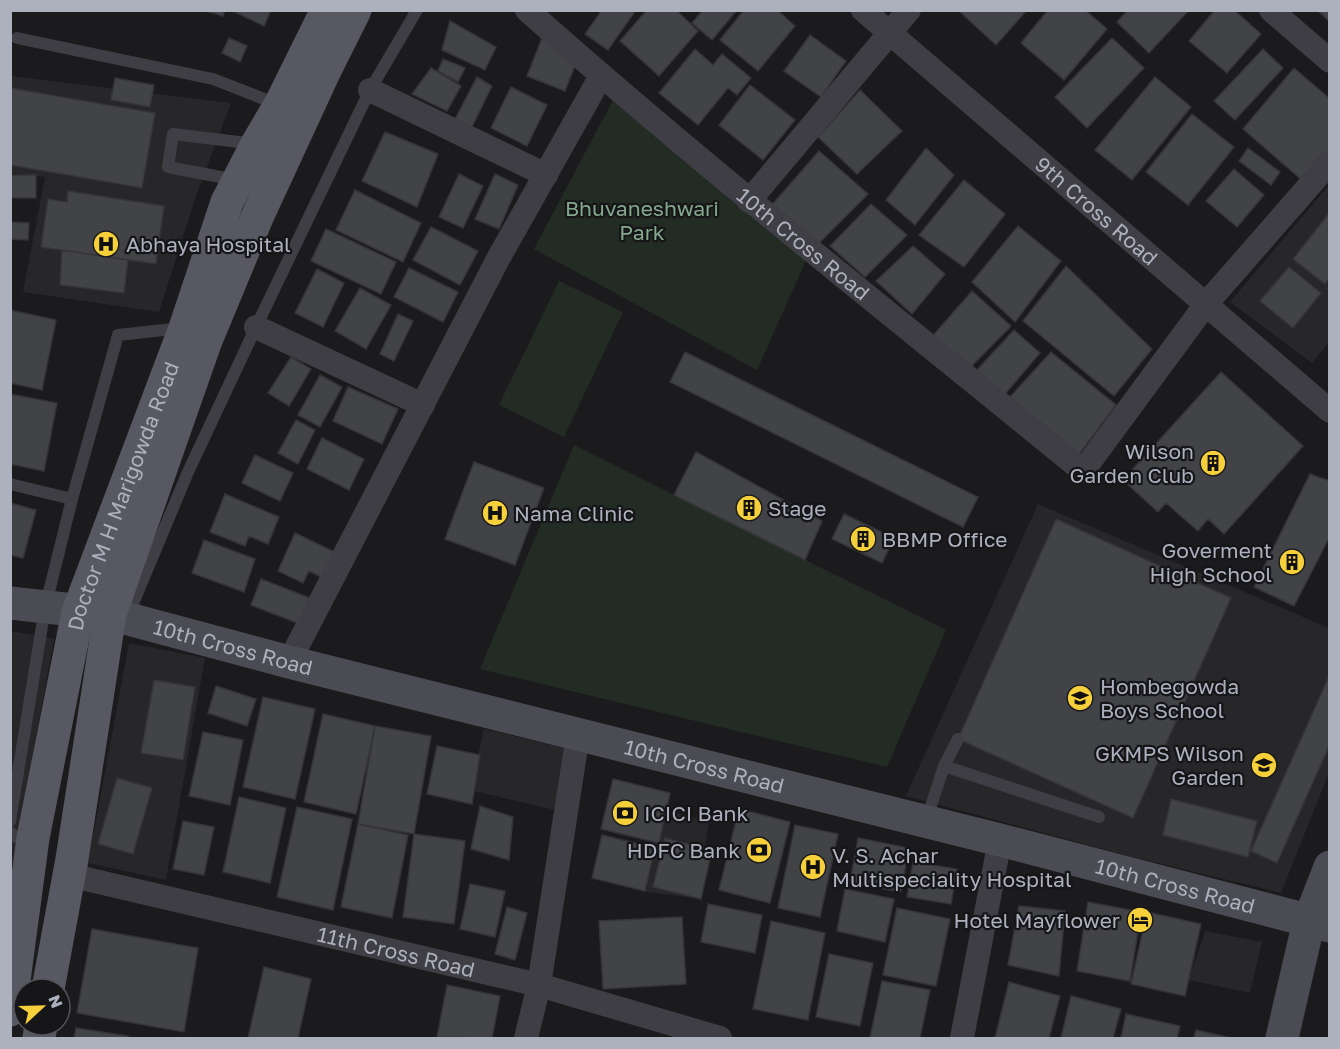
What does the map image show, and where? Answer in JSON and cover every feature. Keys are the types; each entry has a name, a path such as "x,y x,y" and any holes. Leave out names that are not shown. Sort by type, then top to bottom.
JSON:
{"main road":[{"name":"Doctor M H Marigowda Road","path":"10,1010 18,830 78,612 185,328 227,202 280,105 327,10"},
{"name":"Doctor M H Marigowda Road","path":"50,977 118,616 205,343 258,215 355,10"},
{"name":"10th Cross Road","path":"10,603 118,616 289,662 1000,840 1319,923"},
{"path":"1282,1038 1319,923 1329,867"}],"street":[{"name":"10th Cross Road","path":"527,10 749,201 1083,471 1206,304"},
{"name":"9th Cross Road","path":"863,10 1329,411"},
{"path":"749,201 909,10"},
{"path":"1271,10 1329,61"},
{"path":"289,662 498,259 601,76"},
{"path":"370,90 546,175"},
{"path":"1206,304 1329,162"},
{"path":"256,327 423,405"},
{"path":"526,1038 539,985 578,735"},
{"path":"962,1038 1000,840"},
{"name":"11th Cross Road","path":"69,875 539,985 720,1038"}],"lane":[{"path":"118,616 370,90 417,10"},
{"path":"17,38 213,79 280,105"},
{"path":"238,181 168,167 173,134 257,144"},
{"path":"18,830 45,608 72,499 118,335 185,328"},
{"path":"10,484 72,499"},
{"path":"926,822 944,766 958,739"},
{"path":"944,766 1099,816"}],"shaded area":[{"path":"11,76 231,103 196,196 159,312 23,292 45,177 11,173"},
{"path":"1329,185 1329,342 1312,363 1230,302"},
{"name":"Hombegowda Boys School","path":"1038,504 1329,628 1329,773 1281,893 1133,857 906,796"},
{"path":"11,631 54,639 11,871"},
{"path":"129,643 205,658 166,880 88,863"},
{"path":"484,729 569,749 555,810 470,790"},
{"path":"662,809 709,822 695,898 640,891"},
{"path":"1205,931 1262,942 1250,993 1189,980"}],"green space":[{"name":"Bhuvaneshwari Park","path":"613,100 808,256 757,370 534,249"},
{"path":"559,281 623,312 564,437 499,405"},
{"path":"574,445 946,630 887,767 480,669"}],"building":[{"path":"203,10 225,10 223,16"},
{"path":"231,10 271,10 264,26"},
{"path":"602,10 636,10 608,50 585,34"},
{"path":"647,10 676,10 698,31 659,76 620,41"},
{"path":"703,10 737,10 712,40 692,23"},
{"path":"744,10 777,10 795,26 758,71 720,40"},
{"path":"958,10 1027,10 996,45"},
{"path":"1048,10 1085,10 1107,29 1064,80 1021,43"},
{"path":"1128,10 1189,10 1149,53 1117,22"},
{"path":"1215,10 1234,10 1261,34 1227,73 1189,41"},
{"path":"1317,10 1330,10 1330,22"},
{"path":"450,21 496,47 485,70 442,50"},
{"path":"810,35 846,61 821,97 784,71"},
{"path":"229,38 247,46 240,62 222,53"},
{"path":"542,38 580,53 565,91 527,76"},
{"path":"1112,38 1144,68 1087,128 1055,97"},
{"path":"695,49 713,65 722,54 751,78 737,95 728,88 698,125 659,93"},
{"path":"1263,49 1283,68 1235,120 1214,101"},
{"path":"443,59 465,68 458,82 438,71"},
{"path":"431,68 461,86 447,111 412,94"},
{"path":"1294,68 1330,99 1330,149 1303,181 1243,129"},
{"path":"477,77 492,86 470,131 454,121"},
{"path":"1155,77 1191,107 1132,180 1095,150"},
{"path":"115,78 154,85 150,107 111,100"},
{"path":"750,85 795,120 763,160 719,125"},
{"path":"511,87 547,105 527,146 491,128"},
{"path":"10,88 155,113 142,188 10,165"},
{"path":"860,90 902,131 857,174 818,137"},
{"path":"1192,114 1234,147 1188,205 1146,172"},
{"path":"385,132 438,154 417,207 362,181"},
{"path":"926,148 954,175 915,225 886,200"},
{"path":"1248,148 1280,172 1271,185 1239,161"},
{"path":"819,151 868,194 817,245 771,206"},
{"path":"1234,169 1264,195 1237,227 1206,201"},
{"path":"459,174 483,186 463,228 439,217"},
{"path":"495,174 518,185 499,229 475,219"},
{"path":"10,175 36,175 36,198 10,198"},
{"path":"964,180 1005,214 964,267 919,235"},
{"path":"355,190 421,223 403,262 336,230"},
{"path":"68,191 164,206 156,264 41,247 48,199 67,202"},
{"path":"871,204 907,235 865,277 830,246"},
{"path":"1330,212 1330,277 1325,284 1293,259"},
{"path":"10,222 29,223 28,240 10,239"},
{"path":"1018,226 1061,261 1015,322 972,282"},
{"path":"431,227 478,251 460,285 413,260"},
{"path":"326,229 396,262 381,294 311,261"},
{"path":"913,246 945,274 912,314 876,281"},
{"path":"62,250 128,260 124,293 60,285"},
{"path":"1066,266 1152,349 1114,396 1023,321"},
{"path":"1289,267 1321,293 1293,328 1260,301"},
{"path":"409,268 458,292 443,322 394,297"},
{"path":"317,269 344,283 323,327 295,313"},
{"path":"360,288 391,305 366,349 335,331"},
{"path":"972,291 1011,326 967,371 930,339"},
{"path":"10,310 56,320 42,390 10,383"},
{"path":"398,314 413,321 394,361 380,354"},
{"path":"1014,330 1040,353 1005,394 975,372"},
{"path":"685,352 978,497 963,527 670,382"},
{"path":"1051,352 1116,405 1077,457 1010,397"},
{"path":"291,357 311,369 289,406 268,393"},
{"name":"Wilson Garden Club","path":"1221,372 1303,446 1224,534 1208,519 1198,531 1166,503 1158,512 1123,480"},
{"path":"320,375 342,387 320,427 298,415"},
{"path":"348,387 398,409 382,444 333,421"},
{"path":"10,394 57,403 44,471 10,464"},
{"path":"296,420 315,430 298,464 278,453"},
{"path":"322,438 364,459 349,490 307,469"},
{"name":"Stage","path":"696,452 822,521 805,560 674,495"},
{"path":"255,455 293,473 280,501 242,483"},
{"name":"Nama Clinic","path":"474,462 544,488 515,565 445,539"},
{"name":"Goverment High School","path":"1310,474 1330,481 1330,536 1294,606 1254,587"},
{"path":"225,494 279,517 268,544 249,536 245,546 210,532"},
{"path":"10,503 36,510 23,558 10,555"},
{"name":"BBMP Office","path":"844,514 894,538 882,563 832,539"},
{"name":"Hombegowda Boys School","path":"1056,519 1231,598 1133,818 958,739"},
{"path":"295,533 337,553 325,579 309,571 303,583 278,571"},
{"path":"204,540 255,559 244,592 192,573"},
{"path":"261,579 315,600 305,626 251,605"},
{"path":"1330,674 1330,744 1277,863 1251,851"},
{"path":"154,680 195,687 183,760 141,753"},
{"path":"216,686 256,699 247,726 208,713"},
{"path":"263,697 315,709 295,799 243,787"},
{"path":"323,714 375,726 356,814 304,802"},
{"path":"375,726 431,736 414,834 358,824"},
{"path":"203,732 243,740 230,805 189,796"},
{"path":"437,746 480,755 472,804 427,794"},
{"path":"117,778 152,788 133,854 98,844"},
{"path":"613,779 670,793 659,843 601,829"},
{"path":"239,797 286,808 270,883 223,872"},
{"path":"1171,799 1257,821 1248,857 1163,835"},
{"path":"480,806 513,817 509,860 471,849"},
{"path":"297,807 352,819 333,910 277,897"},
{"path":"739,809 790,822 770,903 719,890"},
{"path":"183,821 214,827 204,875 173,869"},
{"path":"358,824 408,835 392,918 341,907"},
{"path":"795,825 838,834 820,917 778,908"},
{"path":"414,834 465,841 454,924 403,917"},
{"path":"602,835 655,848 645,891 592,878"},
{"path":"665,838 712,850 701,899 653,887"},
{"path":"858,838 909,848 901,892 850,883"},
{"path":"913,862 957,869 951,904 907,897"},
{"path":"470,884 505,891 495,937 460,929"},
{"path":"845,889 894,899 885,942 837,931"},
{"path":"1088,902 1141,912 1130,981 1077,971"},
{"path":"708,904 762,915 755,953 701,942"},
{"path":"1019,906 1065,911 1059,976 1008,965"},
{"path":"507,907 527,913 515,960 495,954"},
{"path":"897,908 950,919 936,986 883,975"},
{"path":"1147,912 1201,924 1185,996 1131,984"},
{"path":"682,917 686,984 603,989 599,921"},
{"path":"771,921 825,933 808,1020 753,1009"},
{"path":"92,929 198,948 184,1032 77,1013"},
{"path":"829,954 873,963 860,1026 816,1017"},
{"path":"264,967 311,979 298,1038 248,1038"},
{"path":"882,981 930,990 920,1038 870,1038"},
{"path":"1009,982 1060,996 1049,1038 995,1038"},
{"path":"447,985 500,996 492,1038 437,1037"},
{"path":"1071,996 1121,1009 1113,1038 1061,1038"},
{"path":"1126,1014 1180,1026 1177,1038 1121,1038"},
{"path":"76,1028 128,1036 127,1038 74,1038"},
{"path":"1196,1030 1231,1038 1194,1038"}],"place":[{"name":"Abhaya Hospital","path":"106,244"},
{"name":"Wilson Garden Club","path":"1213,463"},
{"name":"Stage","path":"749,508"},
{"name":"Nama Clinic","path":"495,513"},
{"name":"BBMP Office","path":"863,539"},
{"name":"Goverment High School","path":"1292,562"},
{"name":"Hombegowda Boys School","path":"1080,698"},
{"name":"GKMPS Wilson Garden","path":"1264,765"},
{"name":"ICICI Bank","path":"625,813"},
{"name":"HDFC Bank","path":"759,850"},
{"name":"V. S. Achar Multispeciality Hospital","path":"813,867"},
{"name":"Hotel Mayflower","path":"1140,920"}]}
